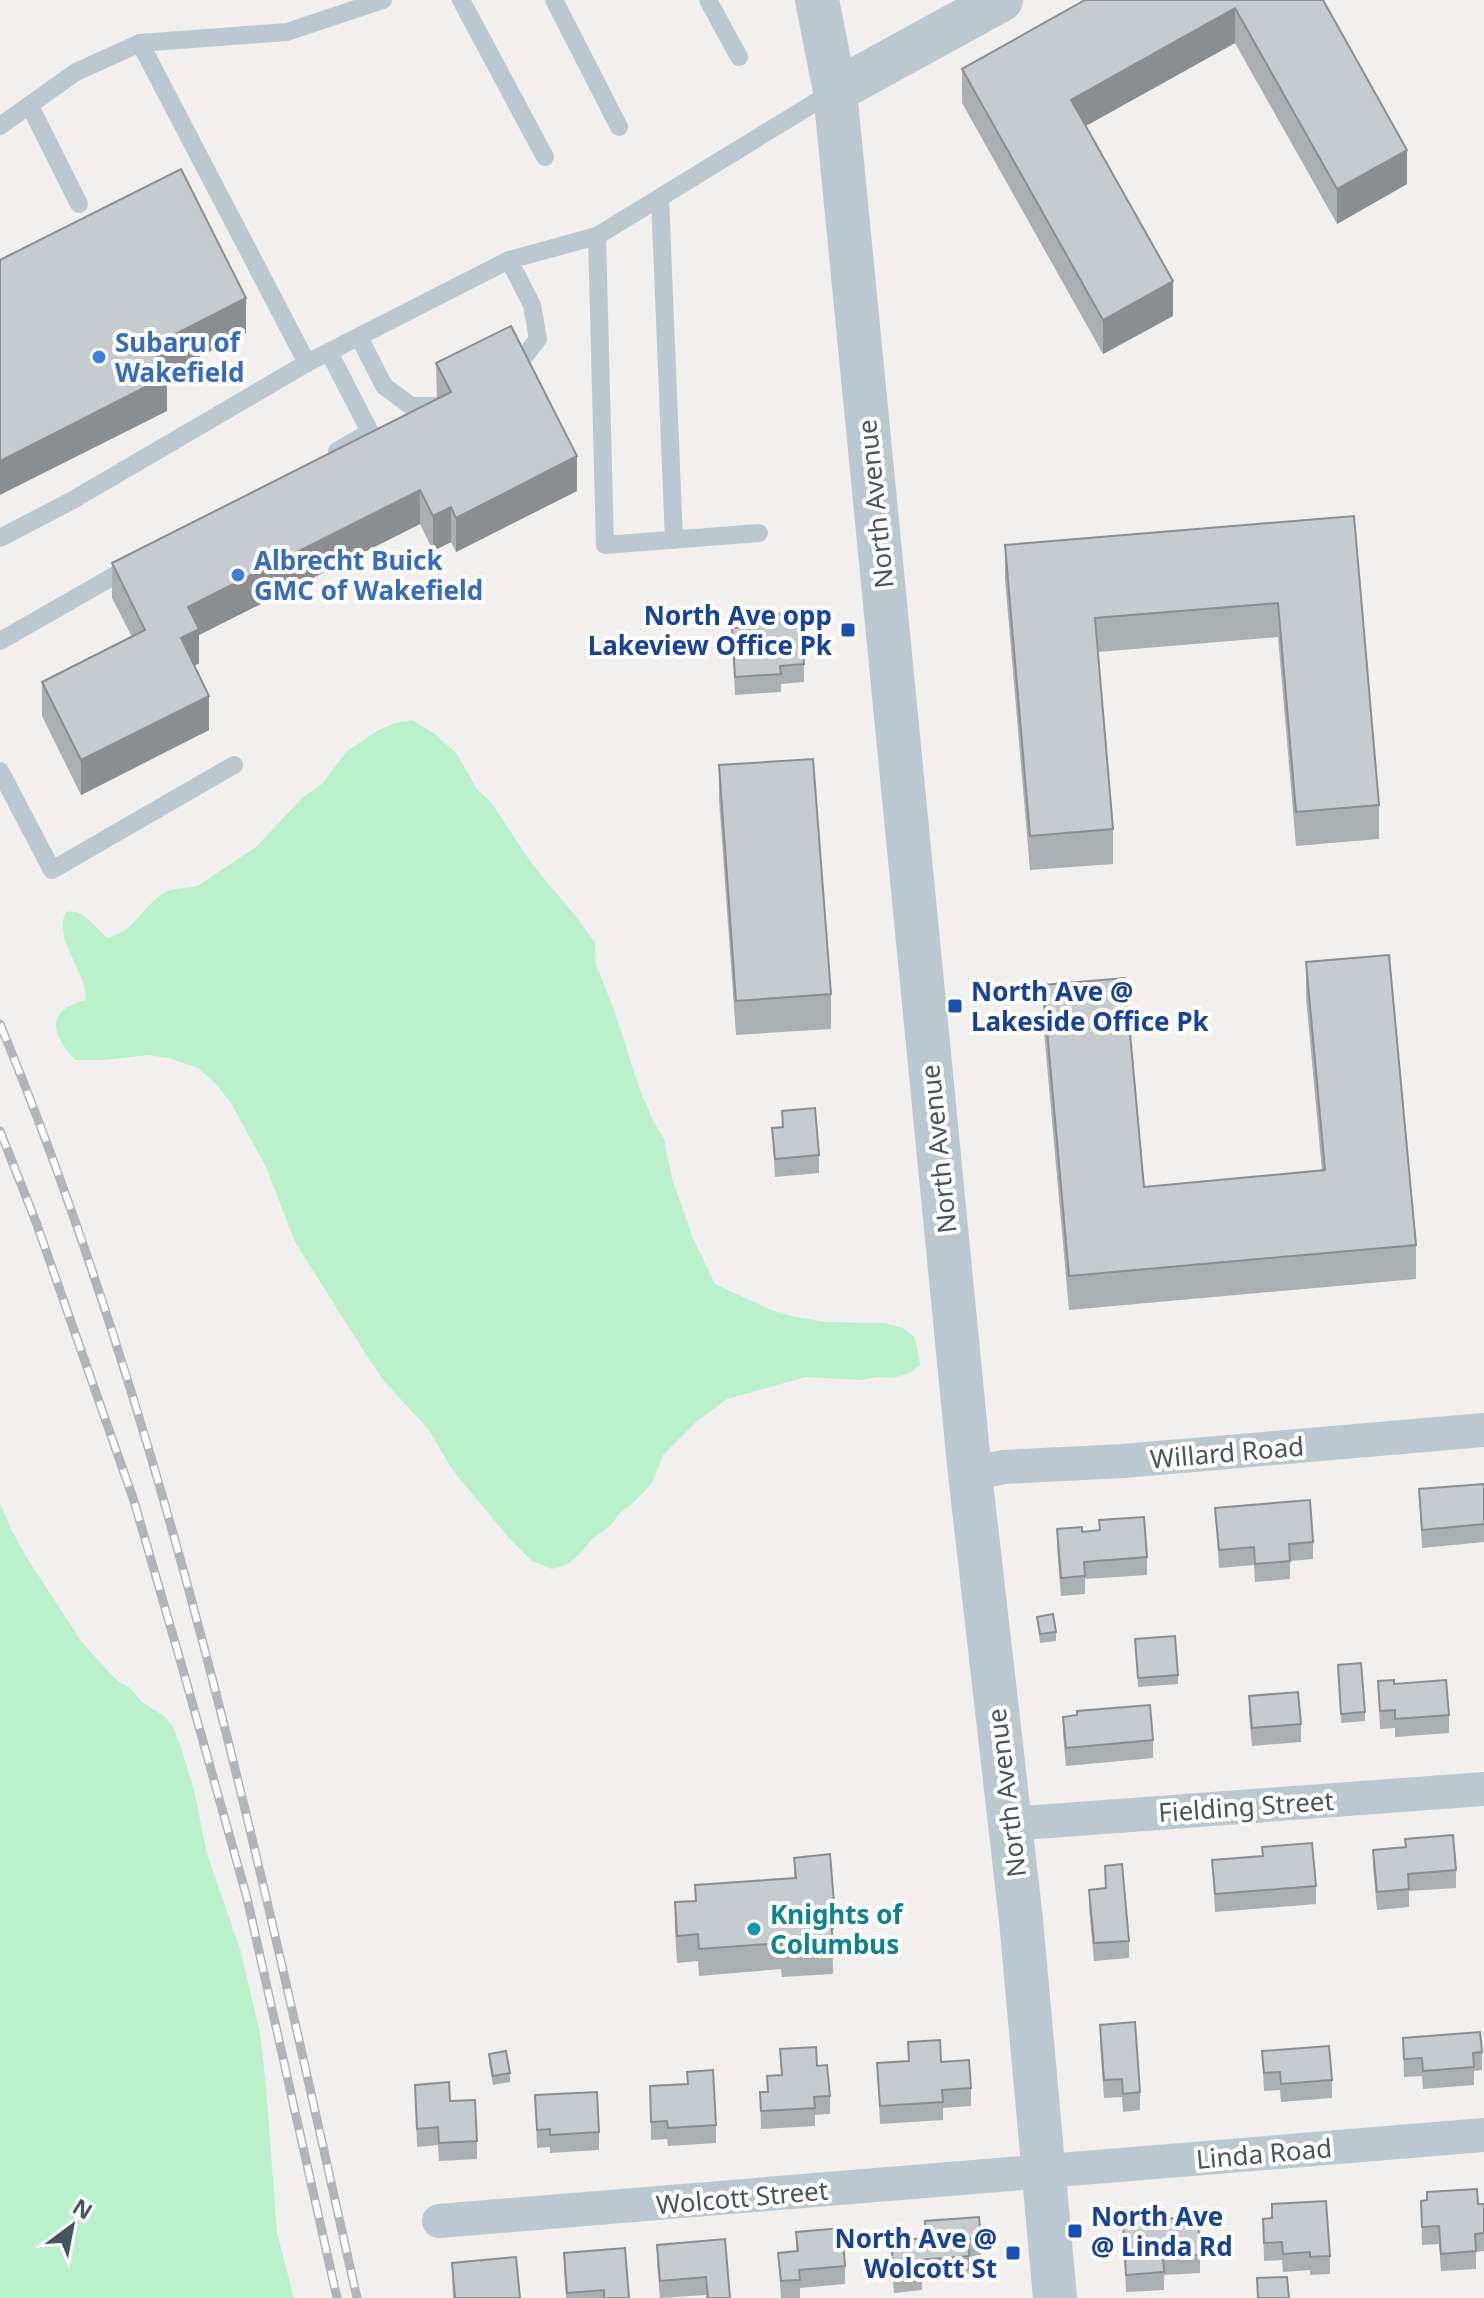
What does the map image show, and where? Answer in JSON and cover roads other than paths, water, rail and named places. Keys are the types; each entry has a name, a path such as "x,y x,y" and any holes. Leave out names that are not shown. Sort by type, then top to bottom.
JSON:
{"street":[{"name":"North Avenue","path":"817,0 835,91 970,1474 1021,1920 1055,2298"},
{"path":"835,91 1001,0"},
{"name":"Willard Road","path":"970,1474 1004,1467 1123,1461 1484,1430"},
{"name":"Fielding Street","path":"1009,1824 1484,1789"},
{"name":"Linda Road","path":"1044,2172 1484,2135"},
{"name":"Wolcott Street","path":"439,2221 1044,2172"}],"lane":[{"path":"0,126 76,72 140,43 287,32 383,0"},
{"path":"461,0 545,157"},
{"path":"554,0 619,127"},
{"path":"708,0 739,57"},
{"path":"140,43 307,363"},
{"path":"0,538 71,501 307,363 509,260 597,236 835,91"},
{"path":"30,106 79,204"},
{"path":"660,198 674,540"},
{"path":"597,236 605,545 759,533"},
{"path":"509,260 532,305 538,339 515,368"},
{"path":"359,337 384,386 411,406 440,406"},
{"path":"317,462 370,432 329,352"},
{"path":"0,641 146,558"},
{"path":"0,771 52,870 234,765"}],"railway":[{"path":"0,1024 60,1178 162,1493 246,1813 357,2298"},
{"path":"0,1131 36,1222 134,1501 183,1670 247,1898 337,2298"}],"place":[{"name":"Subaru of Wakefield","path":"99,357"},
{"name":"Albrecht Buick GMC of Wakefield","path":"238,575"},
{"name":"North Ave opp Lakeview Office Pk","path":"848,630"},
{"name":"North Ave @ Lakeside Office Pk","path":"955,1006"},
{"name":"Knights of Columbus","path":"754,1929"},
{"name":"North Ave @ Linda Rd","path":"1075,2231"},
{"name":"North Ave @ Wolcott St","path":"1013,2253"}]}
